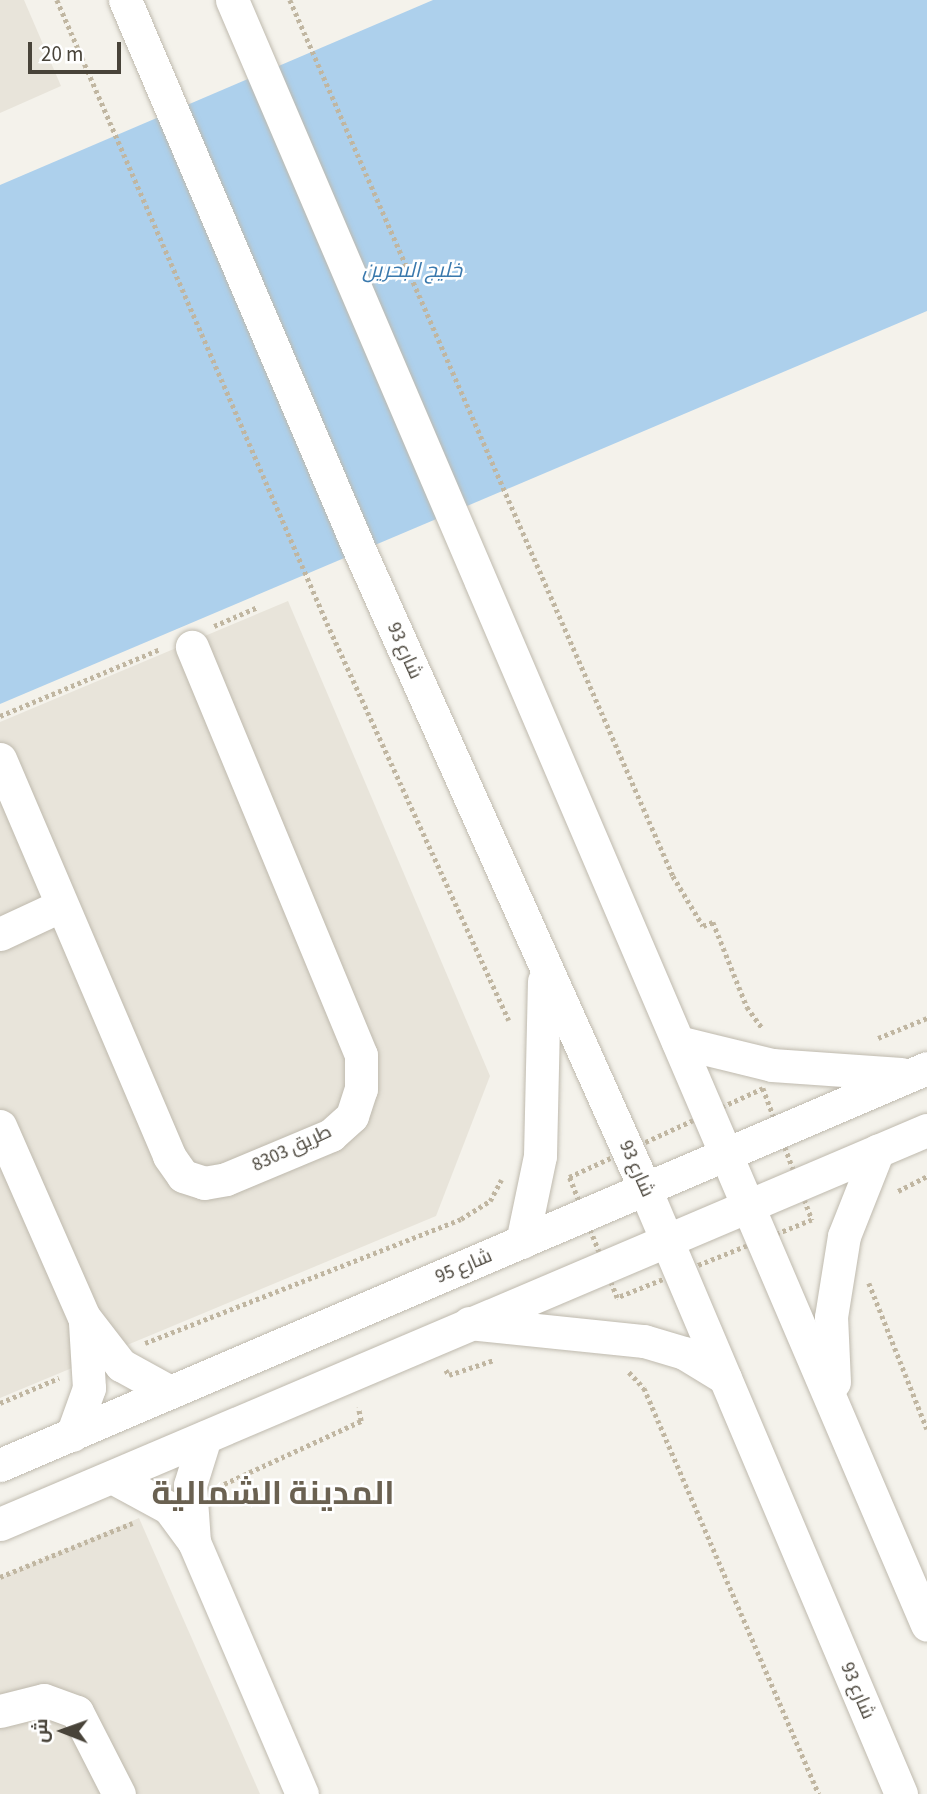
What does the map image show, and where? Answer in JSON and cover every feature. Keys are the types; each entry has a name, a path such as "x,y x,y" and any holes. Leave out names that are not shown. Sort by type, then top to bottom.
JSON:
{"street":[{"name":"شارع 93","path":"125,0 359,549 645,1189 901,1794"},
{"path":"232,0 454,514 746,1204 835,1399 912,1551 927,1625"},
{"name":"طريق 8303","path":"0,759 60,906 169,1156 183,1176 204,1183 226,1179 331,1135 352,1116 362,1089 360,1055 185,642"},
{"path":"0,934 60,906"},
{"path":"522,1242 540,1156 547,1054 544,965"},
{"path":"678,1042 819,1071 920,1071"},
{"name":"شارع 95","path":"0,1465 920,1071"},
{"path":"0,1125 84,1317 121,1365 170,1392"},
{"path":"0,1524 467,1322 927,1130"},
{"path":"835,1399 831,1317 844,1236 878,1150"},
{"path":"72,1435 89,1388 84,1317"},
{"path":"467,1322 644,1341 684,1353 725,1378"},
{"path":"205,1437 180,1504 302,1794"},
{"path":"112,1477 180,1504"},
{"path":"0,1711 44,1700 77,1712 120,1794"}],"path":[{"path":"290,0 673,876 704,926 713,922 752,1016 773,1032"},
{"path":"0,716 185,642 258,607"},
{"path":"812,1220 844,1236"},
{"path":"866,1274 927,1429"},
{"path":"432,1374 500,1358"},
{"path":"617,1365 644,1388 819,1794"},
{"path":"0,1577 180,1504 361,1421 357,1408 370,1402"}],"shaded area":[{"path":"0,0 24,0 61,86 0,113"},
{"path":"288,601 490,1076 436,1216 0,1398 0,722"},
{"path":"139,1518 260,1794 0,1794 0,1577"}],"water":[{"name":"خليج البحرين","path":"433,0 927,0 927,311 0,704 0,185"}],"district":[{"name":"المدينة الشمالية","path":"273,1494"}]}
